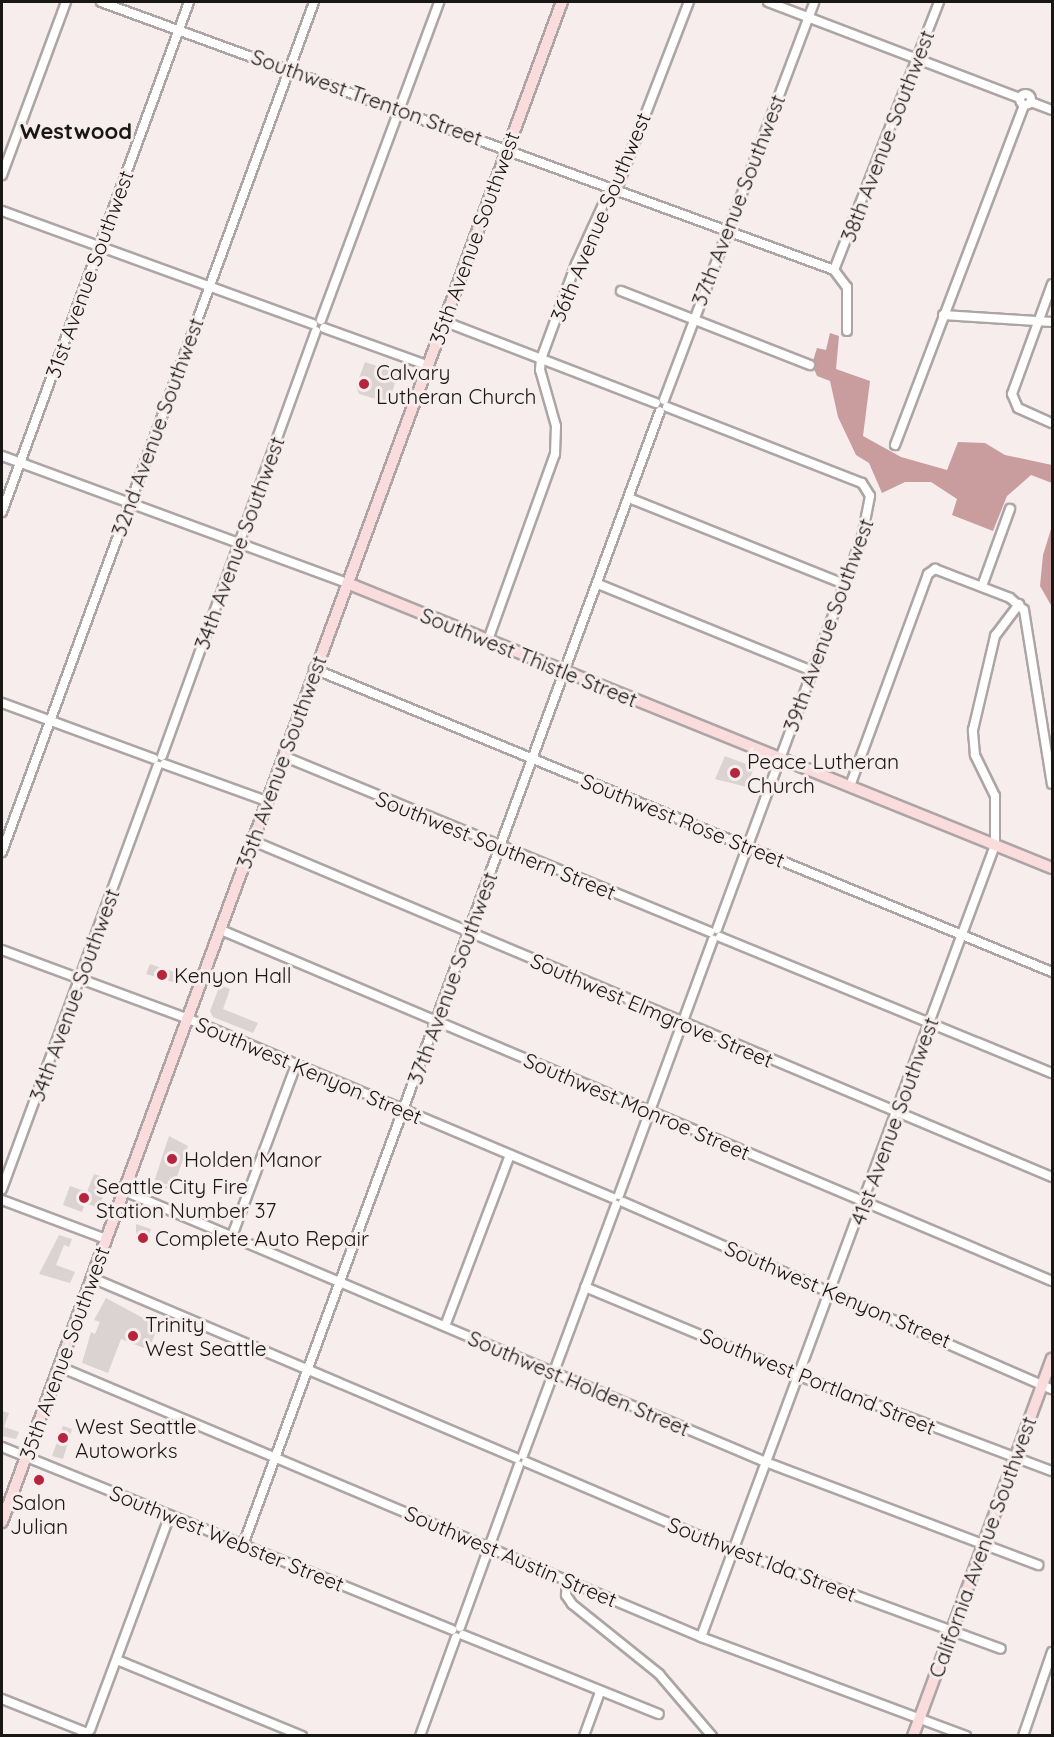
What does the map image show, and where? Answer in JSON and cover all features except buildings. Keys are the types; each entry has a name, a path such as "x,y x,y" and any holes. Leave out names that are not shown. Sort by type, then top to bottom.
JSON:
{"main road":[{"name":"35th Avenue Southwest","path":"2,1522 123,1191 189,1019 314,669 562,2"},
{"name":"Southwest Thistle Street","path":"347,583 1053,868"},
{"name":"California Avenue Southwest","path":"913,1736 1015,1458 1048,1385 1053,1359"}],"street":[{"path":"2,175 66,2"},
{"name":"Southwest Trenton Street","path":"101,2 507,147 726,232 834,270"},
{"name":"31st Avenue Southwest","path":"2,512 189,2"},
{"name":"32nd Avenue Southwest","path":"2,852 314,2"},
{"name":"34th Avenue Southwest","path":"2,1189 398,108 439,2"},
{"name":"36th Avenue Southwest","path":"488,640 555,454 556,426 540,370 541,359 576,264 614,188 689,2"},
{"path":"768,2 1053,111"},
{"name":"37th Avenue Southwest","path":"243,1545 726,232 814,2"},
{"name":"38th Avenue Southwest","path":"834,270 939,2"},
{"path":"895,445 1025,102"},
{"path":"2,211 427,365"},
{"path":"834,270 847,287 848,331"},
{"path":"1053,284 1012,400 1018,408 1053,423"},
{"path":"621,291 810,365"},
{"path":"944,315 1053,322"},
{"path":"443,321 662,405"},
{"name":"39th Avenue Southwest","path":"420,1736 867,521 868,489 862,483 662,405"},
{"name":"Southwest Thistle Street","path":"2,456 347,583"},
{"path":"629,498 844,584"},
{"path":"982,586 1010,509"},
{"path":"850,786 931,571 939,570 982,586 1019,604 1028,625 1053,784"},
{"path":"598,584 812,671"},
{"name":"41st Avenue Southwest","path":"701,1636 768,1463 995,844 995,796 975,755 973,730 995,636 1019,604"},
{"name":"Southwest Rose Street","path":"314,669 1053,972"},
{"path":"2,703 267,801"},
{"name":"Southwest Southern Street","path":"283,756 1053,1074"},
{"name":"Southwest Elmgrove Street","path":"253,841 1053,1177"},
{"name":"Southwest Monroe Street","path":"221,930 650,1113 1053,1281"},
{"name":"Southwest Kenyon Street","path":"2,950 189,1019 1048,1385"},
{"path":"232,1236 296,1065"},
{"path":"445,1326 510,1155"},
{"name":"Southwest Holden Street","path":"123,1191 768,1463 1038,1565"},
{"path":"2,1200 106,1239"},
{"name":"Southwest Ida Street","path":"92,1278 735,1551 1000,1649"},
{"name":"Southwest Portland Street","path":"585,1287 799,1376 1053,1471"},
{"name":"Southwest Austin Street","path":"60,1366 701,1636 966,1736"},
{"name":"Southwest Webster Street","path":"2,1447 600,1692 659,1714"},
{"path":"2,1699 88,1733 170,1515"},
{"path":"567,1581 566,1595 572,1604 659,1674 712,1736"},
{"path":"1023,1736 1053,1652"},
{"path":"117,1660 302,1736"},
{"path":"588,1734 600,1692"}],"shaded area":[{"path":"830,333 839,336 836,369 870,381 863,436 901,457 947,470 958,442 985,443 1005,455 1052,465 1052,483 1031,475 1007,496 993,531 952,515 957,499 931,482 905,482 882,493 869,463 856,455 838,417 830,381 817,376 812,364 817,348 826,350"},
{"path":"1052,526 1052,607 1040,586 1043,555"}],"place":[{"name":"Calvary Lutheran Church","path":"364,384"},
{"name":"Peace Lutheran Church","path":"735,773"},
{"name":"Kenyon Hall","path":"162,975"},
{"name":"Holden Manor","path":"172,1159"},
{"name":"Seattle City Fire Station Number 37","path":"84,1198"},
{"name":"Complete Auto Repair","path":"143,1238"},
{"name":"Trinity West Seattle","path":"133,1336"},
{"name":"West Seattle Autoworks","path":"63,1438"},
{"name":"Salon Julian","path":"39,1480"}],"district":[{"name":"Westwood","path":"76,132"}]}
